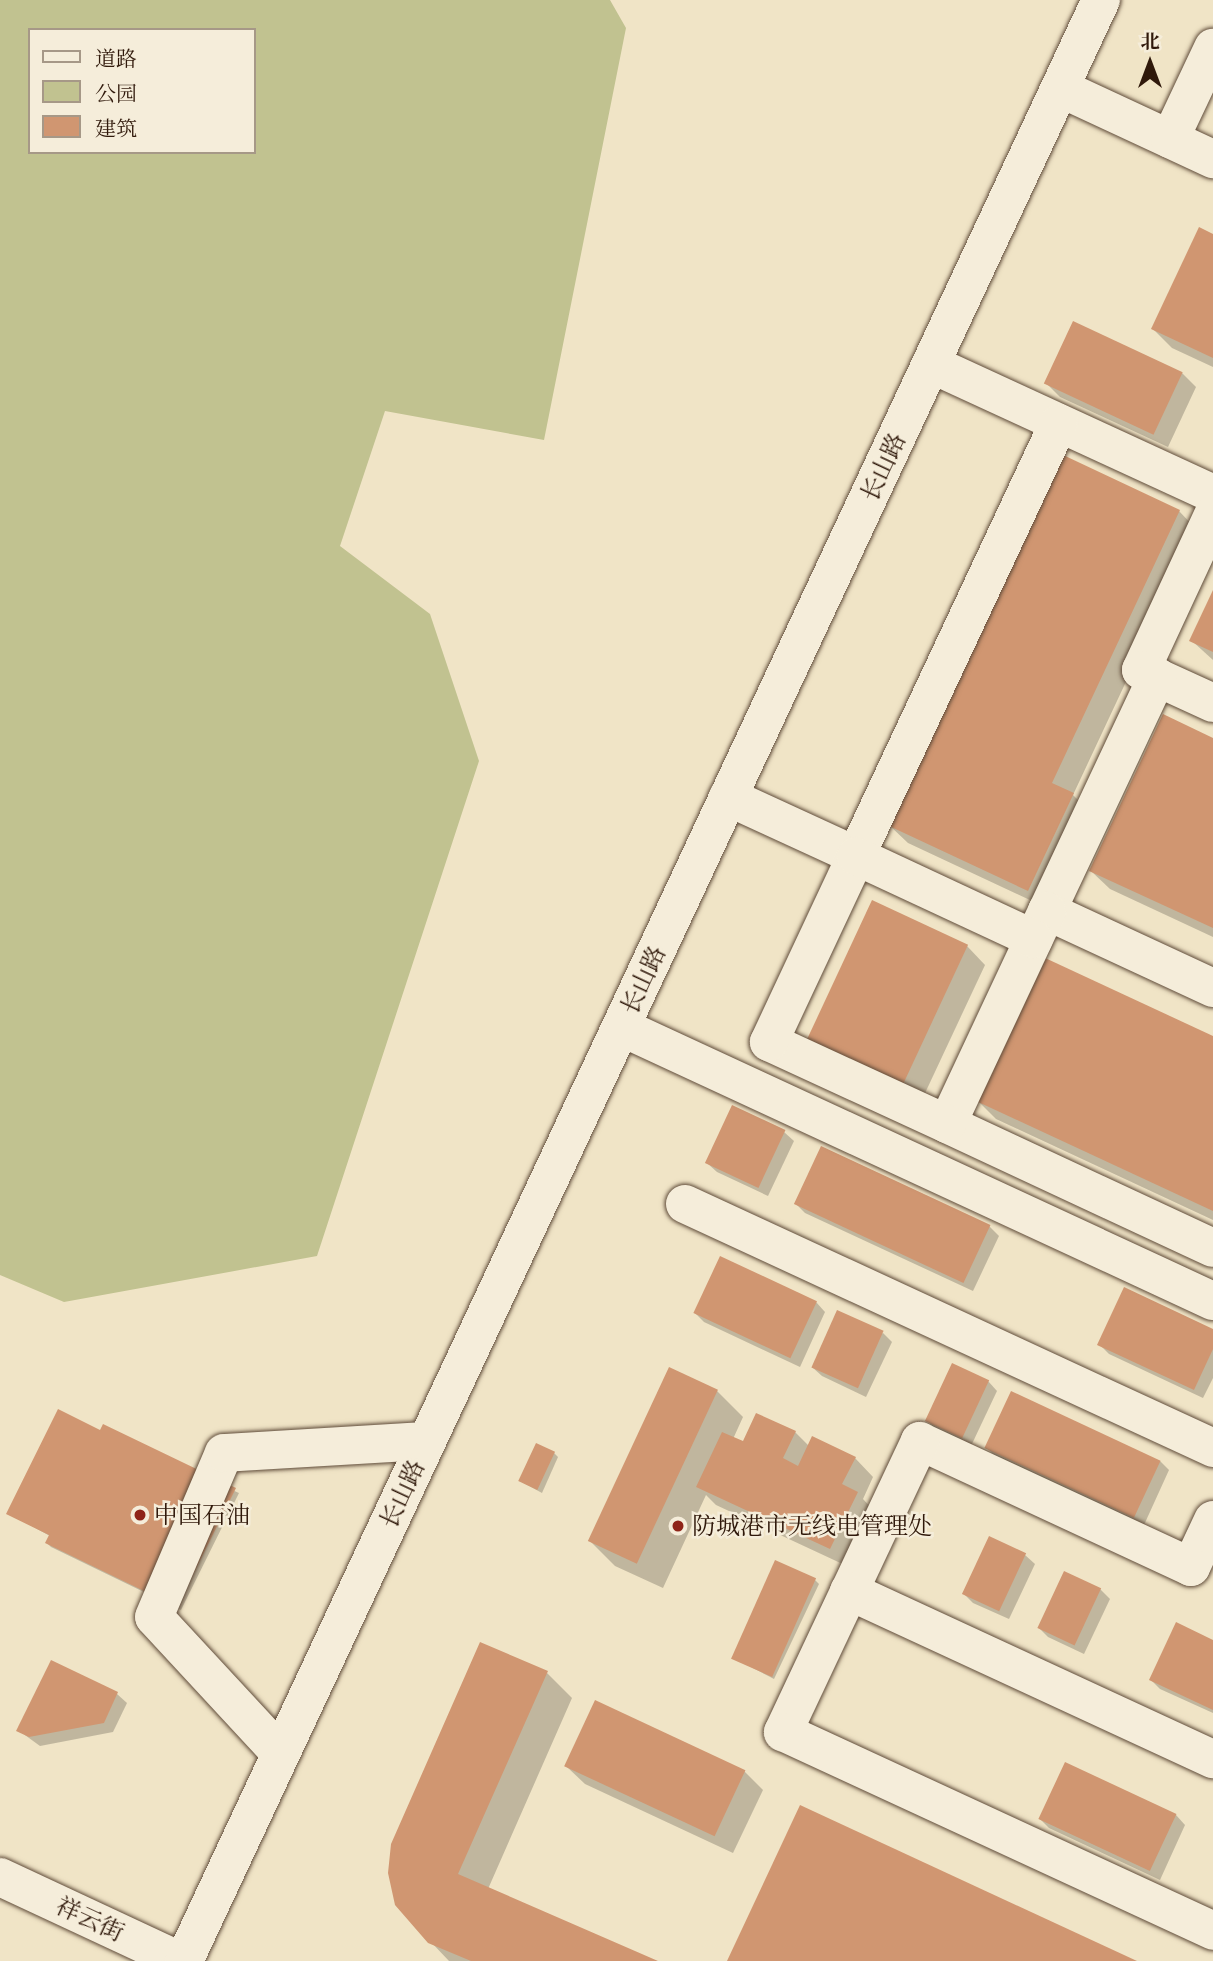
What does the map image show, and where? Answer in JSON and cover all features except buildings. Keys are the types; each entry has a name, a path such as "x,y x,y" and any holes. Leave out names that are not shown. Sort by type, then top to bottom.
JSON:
{"street":[{"name":"长山路","path":"182,1961 1101,0"},
{"path":"1171,139 1213,48"},
{"path":"1060,88 1213,159"},
{"path":"931,364 1213,494"},
{"path":"1059,423 769,1042 1213,1248"},
{"path":"1213,515 1141,670 1213,703"},
{"path":"947,1124 1157,677"},
{"path":"728,797 856,856 1213,988"},
{"path":"621,1027 1213,1301"},
{"path":"685,1204 1213,1448"},
{"path":"281,1753 154,1617 225,1453 427,1441"},
{"path":"1213,1520 1191,1567 920,1441 783,1732 1213,1931"},
{"path":"849,1591 1213,1759"},
{"name":"祥云街","path":"0,1877 182,1961"}],"green space":[{"path":"0,0 610,0 626,28 544,440 385,411 340,546 430,614 479,761 317,1256 64,1302 0,1275"}],"place":[{"name":"中国石油","path":"140,1515"},
{"name":"防城港市无线电管理处","path":"678,1526"}]}
